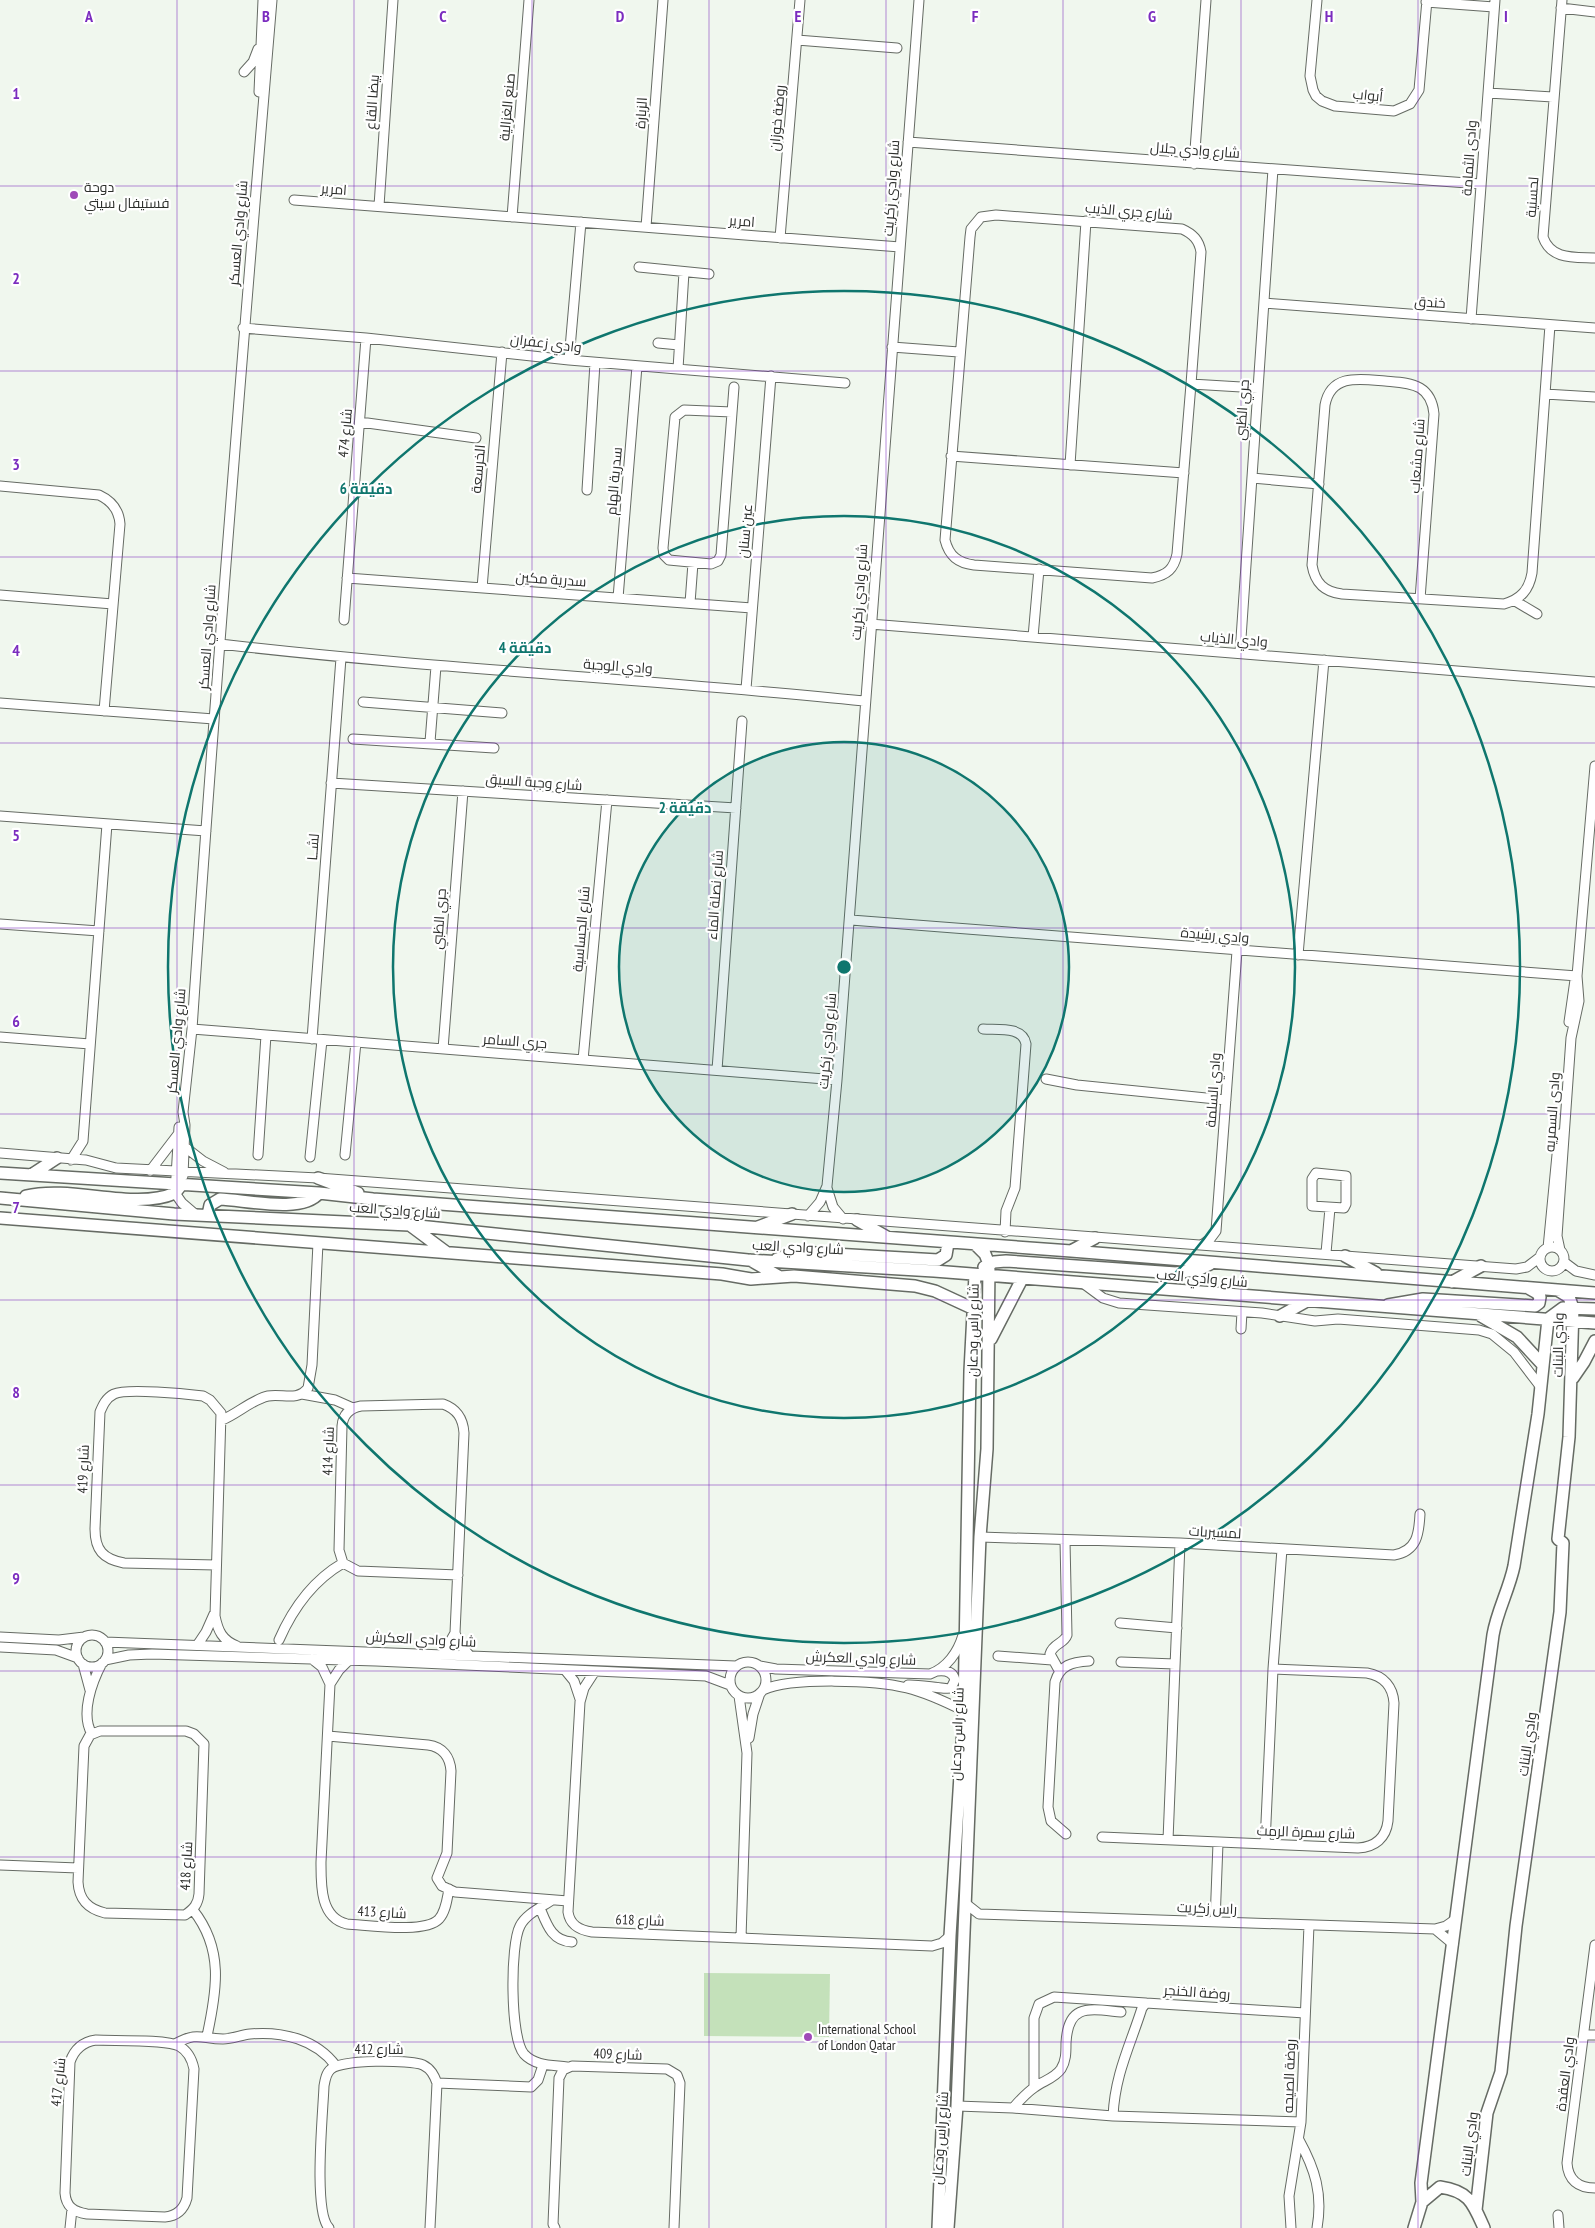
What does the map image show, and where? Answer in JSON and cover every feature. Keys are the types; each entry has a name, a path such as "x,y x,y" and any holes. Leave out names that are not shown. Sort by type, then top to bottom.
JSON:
{"street":[{"name":"شارع وادي العسكر","path":"258,164 256,151 263,0"},
{"name":"شارع وادي العسكر","path":"178,1181 179,1133 192,1029 243,328 272,0"},
{"name":"بيضا القاع","path":"379,206 393,0"},
{"name":"صنع الغزالية","path":"512,217 530,0"},
{"name":"الزبارة","path":"646,227 663,0"},
{"name":"روضة خوزان","path":"780,238 800,0"},
{"name":"شارع وادي زكريت","path":"843,1219 830,1201 827,1186 851,920 864,701 919,0"},
{"path":"1194,164 1206,0"},
{"name":"أبواب","path":"1317,0 1310,76 1316,96 1322,101 1335,106 1394,111 1410,104 1419,90 1427,1 1495,4"},
{"name":"وادى الثمامة","path":"1471,319 1495,4"},
{"path":"1561,4 1595,12"},
{"name":"لحسنية","path":"1561,4 1543,237 1547,246 1553,252 1562,256 1595,258"},
{"path":"244,72 254,58 261,39"},
{"path":"797,40 898,48"},
{"path":"1488,93 1553,97"},
{"name":"شارع وادي جلال","path":"908,142 1481,184"},
{"name":"جري الظبي","path":"1240,653 1274,170"},
{"name":"امرير","path":"294,200 900,247"},
{"name":"شارع جري الذيب","path":"988,215 1086,221 1182,229 1196,237 1201,252 1175,563 1170,571 1162,576 1152,578 966,564 952,555 945,540 959,352 970,237 975,223 988,215"},
{"path":"1070,465 1086,221"},
{"path":"569,360 581,222"},
{"path":"639,268 709,274"},
{"path":"678,369 684,272"},
{"name":"خندق","path":"1264,303 1595,328"},
{"path":"1537,614 1515,601 1524,594 1530,584 1532,573 1550,324"},
{"name":"وادي زعفران","path":"243,328 366,338 595,363 845,383"},
{"name":"شارع 474","path":"344,620 366,338"},
{"path":"658,343 679,345"},
{"path":"892,347 959,352"},
{"name":"الخرسعة","path":"482,588 502,352"},
{"path":"587,490 595,363"},
{"name":"سدرية الهام","path":"618,598 636,366"},
{"name":"عين سنان","path":"746,689 771,376"},
{"name":"شارع مشعاب","path":"1420,599 1434,414 1431,399 1427,393 1407,383 1354,379 1337,384 1328,394 1325,405 1312,565 1313,573 1321,586 1334,594 1504,604 1515,601"},
{"path":"1191,384 1258,388"},
{"path":"732,412 684,410 674,420 662,552 669,560 715,563 721,555 734,387"},
{"path":"1545,394 1595,397"},
{"path":"360,422 476,438"},
{"path":"951,456 1184,473"},
{"path":"1252,478 1319,484"},
{"path":"0,486 94,494 104,497 118,513 120,524 104,711"},
{"path":"690,603 694,563"},
{"path":"1033,637 1039,569"},
{"name":"سدرية مكين","path":"347,578 752,608"},
{"path":"0,595 113,604"},
{"name":"وادي الذياب","path":"870,624 1595,682"},
{"name":"وادي الوجبة","path":"220,644 341,658 746,689 864,701"},
{"name":"لشــا","path":"312,1039 341,658"},
{"path":"1298,955 1324,660"},
{"path":"430,742 436,666"},
{"path":"363,702 502,712"},
{"path":"0,703 214,719"},
{"name":"شارع نصلة الماء","path":"716,1070 742,721"},
{"path":"353,739 430,742 494,748"},
{"name":"وادى السمريه","path":"1560,1250 1557,1236 1571,1038 1579,1000 1577,976 1595,766"},
{"name":"شارع وجبة السيق","path":"331,782 736,808"},
{"name":"جري الظبي","path":"443,1049 463,791"},
{"name":"شارع الجساسية","path":"583,1060 607,800"},
{"path":"0,816 206,831"},
{"path":"91,1161 83,1141 107,824"},
{"name":"وادي رشيدة","path":"851,920 1577,976"},
{"path":"0,924 99,932"},
{"name":"وادي السلمة","path":"1216,1230 1237,951"},
{"name":"وادى السمريه","path":"1548,1248 1565,1046 1573,987 1577,976"},
{"name":"جري السامر","path":"192,1029 837,1080"},
{"path":"983,1029 1015,1031 1024,1037 1026,1044 1015,1188 1006,1210 1005,1232"},
{"path":"258,1155 266,1035"},
{"path":"0,1037 90,1044"},
{"path":"310,1157 322,1040"},
{"path":"345,1155 356,1042"},
{"path":"1046,1079 1077,1085 1226,1100"},
{"name":"شارع وادي العسكر","path":"178,1181 184,1148 183,1112"},
{"path":"150,1170 179,1133"},
{"path":"71,1160 83,1141"},
{"path":"184,1148 203,1161 230,1174"},
{"path":"0,1153 91,1161 112,1168 150,1170 178,1181"},
{"path":"31,1175 57,1158"},
{"name":"شارع وادي العب","path":"0,1173 178,1181 373,1199 1071,1251 1595,1293"},
{"path":"1316,1173 1342,1174 1347,1177 1345,1206 1342,1209 1330,1208 1314,1207 1311,1204 1312,1177 1316,1173"},
{"path":"18,1199 48,1193 150,1199 178,1181 230,1174 318,1178 1005,1232 1326,1253 1481,1266 1522,1268 1532,1264 1548,1248 1560,1250 1564,1262 1576,1271 1595,1275"},
{"path":"318,1178 373,1199"},
{"path":"178,1181 182,1203 202,1215 210,1205 220,1199 298,1204 314,1199 319,1193"},
{"name":"شارع وادي زكريت","path":"808,1216 820,1202 827,1186"},
{"name":"شارع وادي العب","path":"0,1198 202,1215 409,1225 748,1260 774,1260 975,1275"},
{"path":"1326,1253 1330,1208"},
{"path":"755,1228 792,1214"},
{"path":"0,1218 722,1274 751,1279 794,1276 905,1285 935,1291 974,1309"},
{"path":"857,1220 891,1239"},
{"path":"409,1225 447,1253"},
{"path":"1202,1245 1210,1239 1216,1230 1229,1247"},
{"path":"1071,1251 1095,1238"},
{"path":"302,1394 310,1384 318,1243"},
{"path":"774,1260 799,1252 938,1260 946,1255 948,1243"},
{"name":"شارع راس ودعان","path":"948,2228 958,2106 980,1537 987,1449 989,1270 985,1254 976,1245"},
{"path":"1345,1256 1382,1276"},
{"path":"1540,1257 1544,1268 1552,1271 1559,1268 1564,1262"},
{"path":"748,1260 780,1277"},
{"path":"975,1275 1006,1261 1176,1273 1200,1269 1211,1263"},
{"path":"1451,1282 1481,1266"},
{"name":"شارع وادي العب","path":"989,1270 1022,1279 1595,1323"},
{"path":"905,1285 934,1271"},
{"name":"شارع راس ودعان","path":"938,2228 950,1936 964,1711 975,1275"},
{"path":"988,1345 1003,1312 1022,1279"},
{"path":"1084,1284 1103,1298 1113,1302 1242,1312 1315,1321 1338,1319 1479,1330 1504,1342 1540,1386"},
{"path":"1382,1308 1398,1302 1423,1299 1535,1306 1539,1303 1540,1297 1537,1293 1527,1288"},
{"name":"وادي البنات","path":"1476,2210 1487,2114 1501,2072 1516,1926 1560,1612 1563,1543 1558,1539 1573,1378 1573,1308 1569,1297 1557,1291"},
{"path":"1280,1316 1307,1301"},
{"path":"1548,1318 1559,1310 1573,1308 1595,1309"},
{"path":"1241,1329 1242,1312"},
{"path":"1477,1314 1518,1337 1542,1364"},
{"name":"وادي البنات","path":"1414,2228 1422,2202 1422,2184 1493,1635 1499,1610 1509,1587 1514,1566 1538,1414 1548,1318"},
{"path":"1573,1378 1595,1341"},
{"name":"شارع 419","path":"216,1565 124,1563 112,1561 104,1556 95,1542 99,1420 102,1405 107,1399 127,1391 203,1396 216,1405 222,1420"},
{"path":"237,1646 230,1643 219,1632 215,1608 222,1420 240,1412 264,1397 302,1394 335,1400 353,1408 361,1406 443,1404 450,1407 461,1418 464,1433 455,1632 459,1643 469,1655"},
{"name":"شارع 414","path":"343,1564 339,1550 342,1426 346,1414 353,1408"},
{"name":"لمسيربات","path":"980,1537 1180,1543 1402,1553 1409,1550 1418,1538 1420,1514"},
{"path":"1060,1672 1052,1660 1051,1650 1064,1641 1067,1634 1065,1541"},
{"path":"1168,1840 1180,1543"},
{"path":"1266,1844 1273,1669 1282,1549"},
{"path":"278,1640 305,1596 327,1574 343,1564 358,1571 458,1575"},
{"path":"198,1644 210,1625 215,1608"},
{"path":"1120,1623 1177,1628"},
{"path":"937,1671 956,1651 966,1628"},
{"path":"444,1654 455,1632"},
{"path":"0,1637 65,1640 93,1635 105,1642 108,1651 104,1662 93,1667 62,1651 0,1647"},
{"path":"80,1661 78,1644 84,1637"},
{"name":"شارع وادي العكرش","path":"105,1642 198,1644 736,1666"},
{"name":"شارع وادي العكرش","path":"104,1662 130,1655 152,1654 349,1660 706,1676 730,1685"},
{"path":"998,1656 1052,1660"},
{"path":"312,1659 322,1667 330,1684"},
{"path":"330,1684 339,1670 349,1660"},
{"name":"شارع 418","path":"80,1661 90,1690"},
{"path":"1066,1834 1051,1821 1048,1807 1054,1689 1060,1672 1072,1663 1089,1661"},
{"name":"شارع 418","path":"92,1734 88,1720 90,1690 104,1662"},
{"path":"741,1938 747,1753 753,1714 762,1692 765,1675 760,1666 751,1662 736,1666 730,1674 730,1685 739,1696 747,1753"},
{"path":"1121,1662 1175,1664"},
{"name":"شارع وادي العكرش","path":"760,1666 776,1669 919,1674 937,1671"},
{"name":"شارع سمرة الرمث","path":"1102,1837 1358,1848 1373,1846 1379,1841 1384,1836 1388,1821 1394,1703 1390,1687 1382,1679 1372,1674 1273,1669"},
{"name":"شارع 618","path":"565,1670 574,1681 580,1702"},
{"name":"شارع 618","path":"595,1671 584,1688 580,1702 568,1901 570,1921 586,1931 932,1946"},
{"path":"892,1685 926,1684 946,1690 951,1688 955,1680 952,1674 947,1671 937,1671"},
{"name":"شارع وادي العكرش","path":"762,1692 780,1684 801,1681 892,1685 922,1692 964,1711"},
{"name":"شارع 413","path":"330,1684 321,1880 328,1912 336,1920 347,1924 429,1926 443,1913 449,1890"},
{"path":"739,1696 748,1698 762,1692"},
{"name":"شارع 418","path":"100,1730 186,1731 201,1738 206,1750 199,1894 198,1902 193,1910 186,1915 95,1911 81,1898 78,1890 78,1868 84,1746 92,1734 100,1730"},
{"path":"328,1736 428,1745 434,1746 445,1753 449,1759 451,1771 448,1854 437,1878 442,1886 462,1893 568,1901"},
{"path":"1215,1922 1218,1843"},
{"path":"0,1865 78,1868"},
{"path":"552,1900 524,1920 518,1930 514,1984 516,2032 520,2047 531,2060 543,2064 567,2067 559,2078 553,2224 555,2228"},
{"path":"964,1926 979,1914 965,1903"},
{"path":"540,1908 547,1926 554,1936 572,1942"},
{"path":"193,1910 210,1935 213,1949 214,1992 206,2036"},
{"name":"راس زكريت","path":"979,1914 1435,1929 1446,1926 1456,1919"},
{"name":"روضة الصيحه","path":"1291,2228 1289,2196 1299,2140 1309,1925"},
{"path":"1435,1929 1453,1944"},
{"path":"932,1946 942,1943 950,1936"},
{"name":"وادي العقدة","path":"1595,1945 1567,2171 1576,2184 1595,2188"},
{"path":"932,1946 943,1950 949,1957"},
{"path":"1034,2087 1034,2018 1039,2004 1054,1997 1146,2003"},
{"name":"روضة الخنجر","path":"1114,2116 1114,2100 1124,2056 1142,2008 1146,2003 1305,2013"},
{"path":"1013,2108 1034,2087 1057,2074 1062,2068 1066,2054 1068,2025 1075,2014 1086,2010 1120,2012"},
{"path":"175,2044 188,2038 206,2036 225,2039 265,2034 298,2039 321,2048 336,2066"},
{"path":"1584,2035 1595,2035"},
{"name":"شارع 417","path":"72,2209 66,2202 65,2193 70,2062 74,2053 86,2043 96,2040 175,2044"},
{"path":"70,2228 72,2209 87,2214 165,2217 175,2215 183,2208 187,2198 194,2069 188,2053 175,2044"},
{"name":"شارع 412","path":"329,2228 322,2216 320,2198 324,2096 327,2074 336,2066 385,2062 418,2064 432,2071 437,2083"},
{"path":"430,2228 437,2083 527,2088 536,2083 543,2064"},
{"name":"شارع 409","path":"567,2067 667,2069 677,2075 680,2083 674,2228"},
{"path":"958,2106 1013,2108 1114,2116 1300,2122"},
{"path":"1299,2140 1315,2171 1318,2196 1317,2228"},
{"path":"1422,2202 1440,2187 1466,2195 1476,2210 1484,2228"},
{"path":"1558,2215 1559,2228"}],"green space":[{"path":"704,1973 830,1974 829,2037 704,2036"}],"place":[{"name":"دوحة فستيفال سيتي","path":"74,195"},
{"name":"International School of London Qatar","path":"808,2037"}]}
